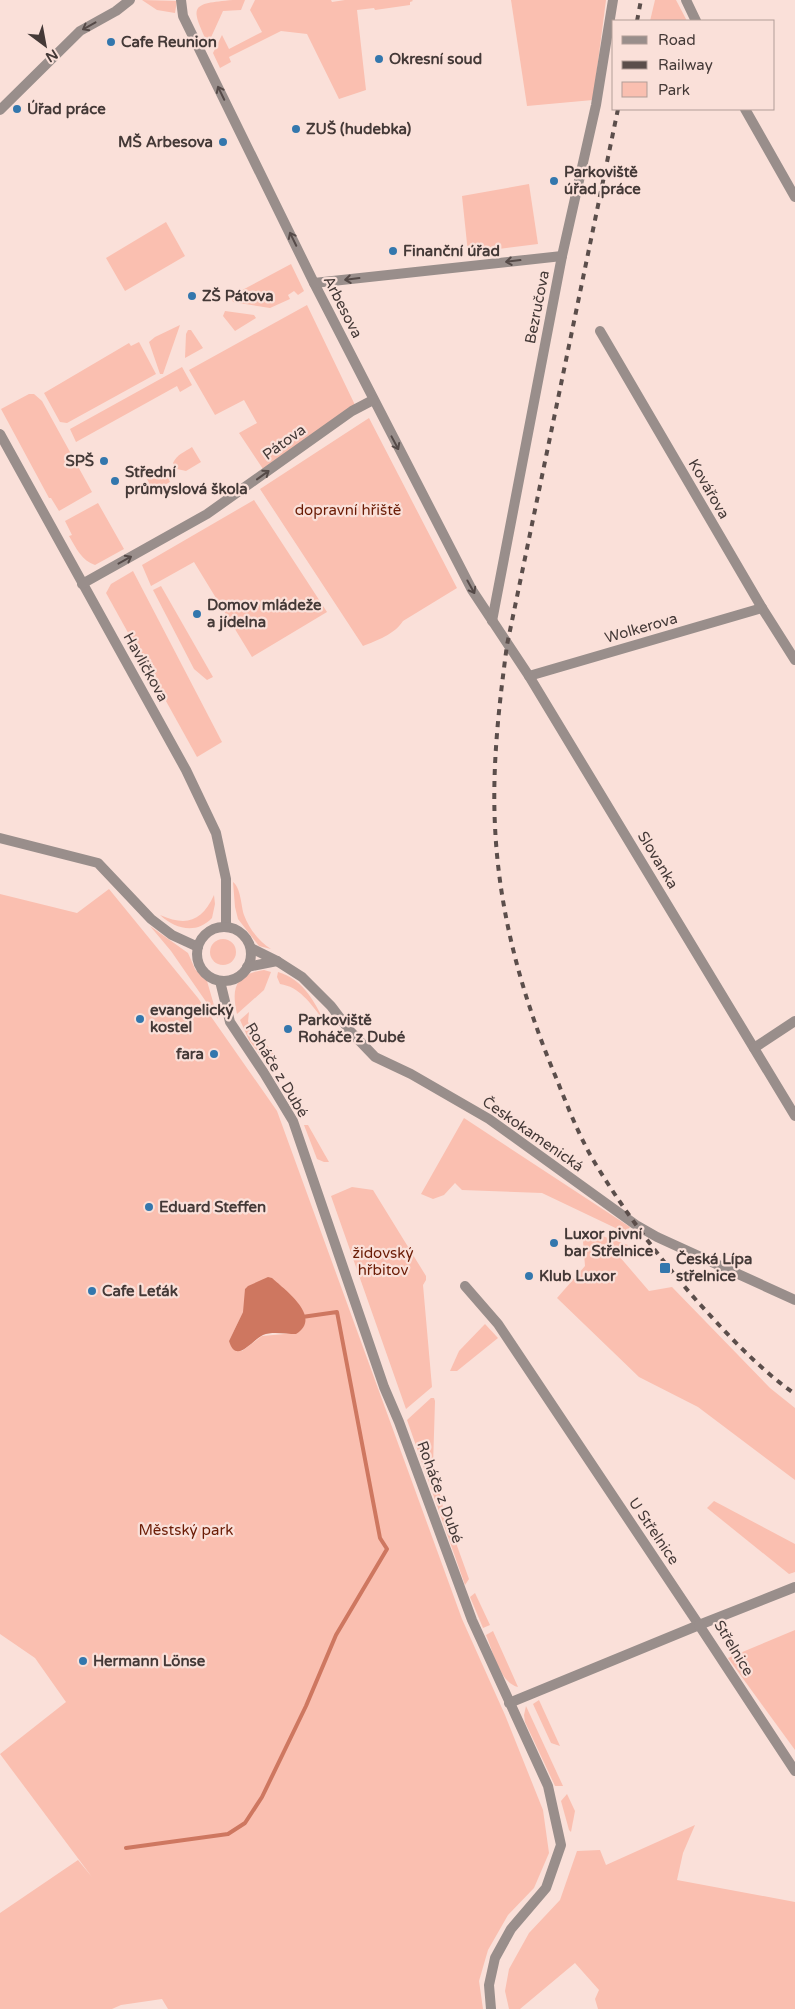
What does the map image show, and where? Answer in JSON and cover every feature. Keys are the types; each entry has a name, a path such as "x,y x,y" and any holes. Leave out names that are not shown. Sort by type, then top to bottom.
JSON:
{"street":[{"path":"0,110 80,31 116,11 130,0"},
{"name":"Arbesova","path":"181,0 183,16 314,283 472,590 492,620"},
{"name":"Bezručova","path":"492,620 562,256 596,105 613,0"},
{"path":"686,0 696,20"},
{"path":"746,110 795,197"},
{"path":"314,283 562,256"},
{"name":"Kovářova","path":"600,331 762,608 795,660"},
{"name":"Pátova","path":"82,584 207,514 352,411 373,400"},
{"name":"Havlíčkova","path":"0,434 186,770 216,834 226,879 226,927"},
{"name":"Wolkerova","path":"529,676 762,608"},
{"name":"Slovanka","path":"492,620 529,676 795,1116"},
{"path":"0,838 98,863 151,919 172,935 198,947"},
{"path":"226,927 242,934 250,948 251,959 247,967 235,979 220,980 211,977 202,970 198,960 198,947 208,933 226,927"},
{"name":"Českokamenická","path":"250,948 278,961 308,983 331,1006 350,1031 379,1060 412,1074 489,1119 636,1225 657,1238 795,1300"},
{"path":"247,967 278,961"},
{"name":"Roháče z Dubé","path":"220,980 230,1022 264,1073 292,1121 384,1387 399,1422 472,1620 548,1786 561,1845 546,1888 511,1928 495,1958 489,1985 491,2009"},
{"path":"754,1048 795,1021"},
{"name":"U Střelnice","path":"465,1286 498,1324 700,1625"},
{"name":"Střelnice","path":"795,1587 700,1625 795,1771"},
{"path":"510,1704 700,1625"}],"green space":[{"path":"142,0 177,1 175,13 157,10"},
{"path":"245,0 241,10 223,11 208,44 198,21 198,9 201,5 208,3"},
{"path":"255,0 331,0 332,2 345,0 413,1 410,2 410,5 375,10 374,8 357,10 366,90 339,99 307,34 281,31 229,57 231,62 220,68 213,53 222,35 229,49 262,32 250,10"},
{"path":"511,0 606,0 593,100 527,106"},
{"path":"655,0 676,0 686,20 650,20"},
{"path":"529,184 538,244 468,253 462,196"},
{"path":"166,222 185,256 125,291 106,258"},
{"path":"291,264 304,291 298,295 294,291 288,295 290,299 270,308 233,302 231,296"},
{"path":"307,305 355,405 263,469 239,433 257,423 244,400 215,415 189,370"},
{"path":"225,311 254,315 256,318 235,331 223,316"},
{"path":"180,325 163,374 160,374 149,342"},
{"path":"188,330 191,330 203,348 185,358 186,334"},
{"path":"139,342 156,374 67,423 60,422 44,393 129,343 131,346"},
{"path":"182,367 192,385 180,392 177,386 76,442 70,429"},
{"path":"29,394 34,394 42,401 92,492 59,511 51,498 49,498 1,409"},
{"name":"dopravní hřiště","path":"369,418 457,588 403,621 395,630 363,646 260,489"},
{"path":"192,447 201,462 186,471 177,469 173,463 175,460 179,455"},
{"path":"157,468 166,473 170,482 153,491 144,473"},
{"path":"254,500 327,612 252,657 194,562 151,586 142,565"},
{"path":"98,503 124,549 95,565 86,560 77,549 69,536 72,535 65,521"},
{"path":"133,571 222,742 197,757 106,593 111,584"},
{"path":"161,586 213,677 207,680 194,669 153,590"},
{"path":"233,882 238,888 244,915 249,925 262,942 271,949 259,946 238,919"},
{"name":"Městský park","path":"109,889 198,998 277,1111 462,1619 505,1715 543,1810 549,1853 534,1888 508,1915 488,1950 479,1981 483,2009 168,2009 162,1999 121,2005 112,2009 0,2009 0,1913 78,1860 92,1877 0,1754 66,1702 35,1658 0,1634 0,894 77,913","holes":["243,1312 296,1333 262,1336 242,1351 229,1341"]},
{"path":"214,895 215,904 212,918 200,926 193,928 180,927 160,915 178,921 193,919 204,911"},
{"path":"150,926 188,953 195,969 207,981 218,1019 171,951"},
{"path":"223,939 232,943 236,952 232,961 223,965 214,961 210,952 214,943"},
{"path":"264,970 271,972 264,990 237,1014 235,990 237,984 247,975"},
{"path":"278,972 295,980 307,992 325,1022 300,993 280,984 277,977"},
{"path":"249,1012 248,1022 274,1054 272,1060 263,1059 249,1040 240,1020"},
{"path":"464,1118 630,1227 626,1233 542,1193 462,1190 455,1183 444,1195 433,1199 421,1194"},
{"path":"304,1125 308,1125 329,1162 317,1159"},
{"name":"židovský hřbitov","path":"352,1187 373,1190 426,1276 423,1285 432,1387 406,1409 331,1196"},
{"path":"582,1229 628,1245 619,1256 649,1291 672,1287 770,1388 795,1408 795,1480 698,1407 639,1377 557,1298 585,1266"},
{"path":"485,1324 498,1338 457,1371 450,1371 459,1351"},
{"path":"431,1398 434,1398 435,1401 433,1466 443,1507 469,1579 465,1585 407,1420"},
{"path":"714,1501 795,1544 795,1572 789,1574 707,1508"},
{"path":"475,1593 490,1625 483,1628 470,1597"},
{"path":"795,1630 795,1750 728,1658"},
{"path":"493,1631 518,1687 511,1684 501,1673 486,1635"},
{"path":"539,1700 560,1746 551,1743 533,1704"},
{"path":"526,1706 563,1786 555,1786 525,1722"},
{"path":"567,1794 575,1811 571,1832 561,1801"},
{"path":"695,1825 683,1853 677,1880 795,1902 795,2009 598,2009 595,1999 599,1990 575,1963 520,2009 509,2009 505,1991 509,1969 529,1933 560,1900 577,1851 600,1850 606,1865"}],"shaded area":[{"path":"268,1277 272,1278 299,1304 304,1312 305,1320 303,1327 296,1334 275,1333 263,1335 244,1349 236,1351 232,1348 229,1341 243,1312 245,1289"}],"waterway":[{"path":"126,1848 228,1834 245,1823 262,1797 306,1706 336,1635 387,1549 380,1538 337,1312 302,1317"}],"railway":[{"path":"637,20 641,0"},
{"path":"618,110 507,645 495,758 494,803 497,859 507,924 523,988 571,1114 592,1158 632,1220 683,1285 743,1350 795,1394"}],"place":[{"name":"Cafe Reunion","path":"111,42"},
{"name":"Okresní soud","path":"379,59"},
{"name":"Úřad práce","path":"17,109"},
{"name":"ZUŠ (hudebka)","path":"296,129"},
{"name":"MŠ Arbesova","path":"223,142"},
{"name":"Parkoviště úřad práce","path":"554,181"},
{"name":"Finanční úřad","path":"393,251"},
{"name":"ZŠ Pátova","path":"192,296"},
{"name":"SPŠ","path":"104,461"},
{"name":"Střední průmyslová škola","path":"115,481"},
{"name":"Domov mládeže a jídelna","path":"197,614"},
{"name":"evangelický kostel","path":"140,1019"},
{"name":"Parkoviště Roháče z Dubé","path":"288,1029"},
{"name":"fara","path":"214,1054"},
{"name":"Eduard Steffen","path":"149,1207"},
{"name":"Luxor pivní bar Střelnice","path":"554,1243"},
{"name":"Česká Lípa střelnice","path":"665,1268"},
{"name":"Klub Luxor","path":"529,1276"},
{"name":"Cafe Leťák","path":"92,1291"},
{"name":"Hermann Lönse","path":"83,1661"}]}
